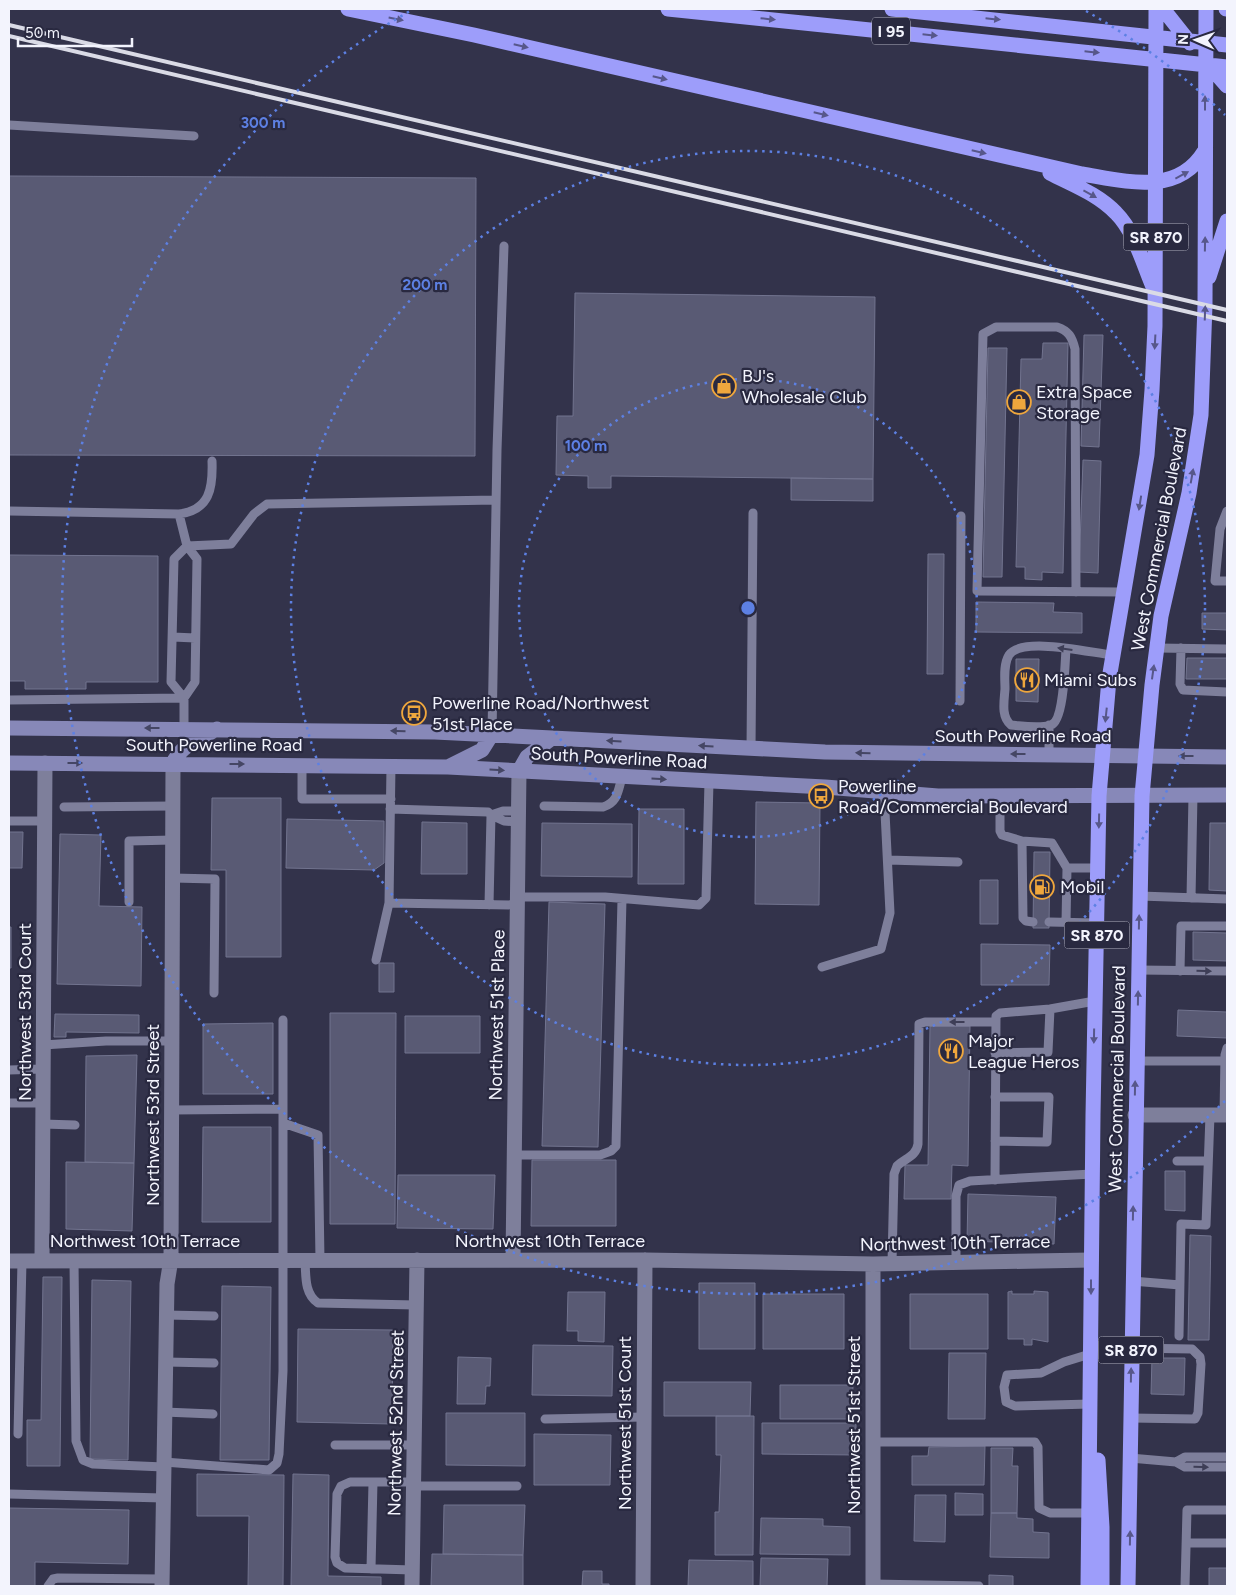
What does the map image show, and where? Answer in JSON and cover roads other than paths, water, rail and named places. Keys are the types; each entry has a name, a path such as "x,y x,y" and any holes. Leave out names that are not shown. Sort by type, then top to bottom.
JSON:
{"highway":[{"path":"348,9 474,35 1031,164 1114,179 1156,182 1182,176 1196,165 1204,152"},
{"name":"I 95","path":"668,9 1227,67"},
{"path":"892,9 1227,44"},
{"name":"West Commercial Boulevard","path":"1087,1586 1092,1174 1100,796 1102,755 1113,655 1147,455 1152,390 1156,293 1156,9"},
{"path":"1163,9 1190,44 1227,86"},
{"name":"West Commercial Boulevard","path":"1128,1586 1142,796 1161,616 1189,492 1198,439 1203,368 1206,9"},
{"path":"1031,164 1089,193 1116,213 1130,234 1156,293"},
{"path":"1204,293 1227,221"},
{"path":"1090,1404 1099,1474 1102,1586"}],"main road":[{"name":"South Powerline Road","path":"9,728 218,729 492,734 751,749 880,753 1227,757"},
{"path":"173,764 184,748 218,729"},
{"path":"448,767 482,750 492,734"},
{"path":"519,771 527,757 552,738"},
{"name":"South Powerline Road","path":"9,763 302,764 448,767 938,796 1227,795"}],"street":[{"name":"Northwest 53rd Court","path":"42,1261 45,763"},
{"name":"Northwest 53rd Street","path":"162,1583 166,1315 167,1284 171,1259 173,764"},
{"name":"Northwest 51st Place","path":"513,1260 519,771"},
{"path":"1135,1115 1220,1115"},
{"name":"Northwest 10th Terrace","path":"15,1261 171,1259 645,1260 873,1264 1091,1260"},
{"name":"Northwest 52nd Street","path":"412,1586 417,1260"},
{"name":"Northwest 51st Court","path":"643,1586 645,1260"},
{"name":"Northwest 51st Street","path":"873,1264 873,1585"}],"lane":[{"path":"9,125 194,136"},
{"path":"492,734 496,500 504,246"},
{"path":"1076,592 1075,349 1072,338 1066,330 1057,326 996,327 983,334 977,590 1076,592 1123,592"},
{"path":"9,511 179,514 192,512 207,500 213,478 212,461"},
{"path":"184,698 171,682 174,559 187,546 231,544 254,514 267,504 496,500"},
{"path":"1227,511 1220,529 1222,553 1215,581 1227,582"},
{"path":"751,749 753,512"},
{"path":"179,514 187,546 197,559 195,682 184,698 184,729"},
{"path":"960,701 961,516"},
{"path":"173,637 195,638"},
{"path":"1066,649 1060,710 1056,720 1050,725 1011,725 1004,714 1006,661 1012,652 1023,646 1066,649 1113,655"},
{"path":"1157,648 1227,649"},
{"path":"1181,648 1180,684 1183,690 1227,692"},
{"path":"9,700 184,698"},
{"path":"1049,754 1050,725"},
{"path":"302,764 302,799 391,799"},
{"path":"376,960 389,903 391,766"},
{"path":"544,806 603,807 616,800 622,777"},
{"path":"389,903 489,905 517,901 622,899 699,905 706,898 709,782"},
{"path":"822,967 882,949 890,913 884,792"},
{"path":"1191,898 1192,795"},
{"path":"1000,797 1000,831 1002,835 1022,841 1052,843 1067,868 1066,923"},
{"path":"64,807 173,806"},
{"path":"390,810 483,810 491,815"},
{"path":"491,815 503,811 518,816"},
{"path":"489,905 491,815"},
{"path":"9,821 45,821"},
{"path":"129,902 128,840 173,840"},
{"path":"1022,841 1023,918 1026,921 1033,922"},
{"path":"888,860 958,862"},
{"path":"1067,868 1098,868"},
{"path":"173,878 215,880 214,993"},
{"path":"1140,896 1227,899"},
{"path":"514,1155 600,1154 611,1151 616,1146 622,899"},
{"path":"1049,922 1097,923"},
{"path":"1180,971 1181,926 1227,926"},
{"path":"1138,970 1227,971"},
{"path":"995,1180 996,1016 1000,1013 1050,1009 1095,1001"},
{"path":"995,1053 1048,1052 1050,1009"},
{"path":"74,1260 76,1440 83,1460 93,1464 210,1464 254,1470 269,1470 277,1463 283,1371 283,1020"},
{"path":"892,1263 894,1174 897,1166 910,1158 917,1150 918,1144 919,1024 925,1022 995,1022"},
{"path":"43,1045 106,1041 172,1041"},
{"path":"1179,1336 1181,1224 1206,1225 1208,1161 1220,1115 1227,1048"},
{"path":"1136,1061 1225,1061"},
{"path":"9,1070 43,1069"},
{"path":"995,1097 1049,1098 1047,1142 995,1141"},
{"path":"9,1103 43,1104"},
{"path":"172,1110 283,1109"},
{"path":"283,1123 318,1135 313,1260 307,1285 312,1299 318,1303 416,1305"},
{"path":"43,1124 75,1125"},
{"path":"1177,1161 1208,1161"},
{"path":"956,1262 958,1187 970,1181 1092,1174"},
{"path":"15,1261 18,1434"},
{"path":"1132,1281 1180,1285"},
{"path":"166,1315 214,1316"},
{"path":"1131,1348 1192,1349 1200,1357 1201,1364 1198,1412 1194,1420 1131,1418"},
{"path":"1090,1354 1064,1362 1041,1373 1007,1375 1004,1387 1006,1402 1015,1406 1090,1404"},
{"path":"166,1362 214,1364"},
{"path":"164,1412 213,1414"},
{"path":"545,1419 644,1417"},
{"path":"873,1442 1035,1442 1038,1447 1039,1508 1050,1513 1089,1513"},
{"path":"335,1444 414,1445"},
{"path":"1176,1462 1185,1457 1227,1456"},
{"path":"1130,1458 1176,1462 1185,1467 1227,1467"},
{"path":"413,1570 345,1568 337,1563 335,1557 338,1489 350,1482 517,1486"},
{"path":"372,1569 373,1482"},
{"path":"9,1494 163,1498"},
{"path":"1185,1586 1187,1510 1227,1510"},
{"path":"1186,1543 1227,1543"},
{"path":"48,1586 53,1578 78,1582 162,1583"},
{"path":"873,1585 979,1586"}],"railway":[{"path":"9,25 1227,310"},
{"path":"9,36 1227,321"}],"place":[{"name":"BJ's Wholesale Club","path":"724,386"},
{"name":"Extra Space Storage","path":"1019,402"},
{"name":"Miami Subs","path":"1027,680"},
{"name":"Powerline Road/Northwest 51st Place","path":"414,713"},
{"name":"Powerline Road/Commercial Boulevard","path":"821,796"},
{"name":"Mobil","path":"1042,887"},
{"name":"Major League Heros","path":"951,1051"}]}
